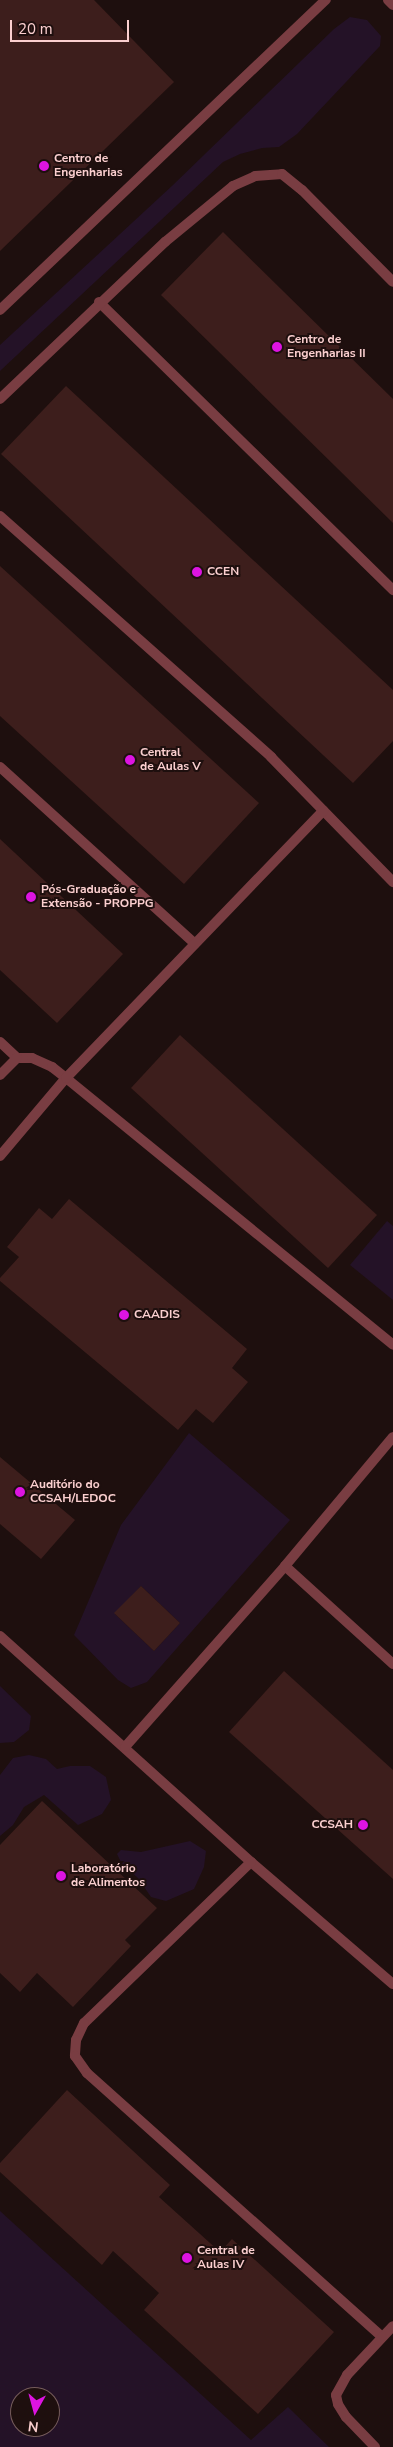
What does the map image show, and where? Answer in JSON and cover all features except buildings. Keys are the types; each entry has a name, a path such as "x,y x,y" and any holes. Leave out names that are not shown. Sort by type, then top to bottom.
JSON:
{"lane":[{"path":"0,310 326,0"},
{"path":"388,0 393,5"},
{"path":"0,399 99,302 165,242 232,186 255,176 282,174 302,190 393,282"},
{"path":"99,302 393,590"},
{"path":"0,516 271,757 393,882"},
{"path":"0,767 195,944"},
{"path":"0,1156 66,1078 323,811"},
{"path":"0,1042 17,1058 32,1058 52,1067 95,1100 393,1344"},
{"path":"0,1075 17,1058"},
{"path":"125,1747 284,1566 393,1436"},
{"path":"284,1566 393,1664"},
{"path":"0,1636 251,1862 393,1984"},
{"path":"251,1862 84,2023 76,2040 75,2056 87,2073 382,2337"},
{"path":"376,2447 346,2417 338,2404 336,2395 347,2375 393,2326"}],"shaded area":[{"path":"350,17 367,20 381,36 380,46 297,134 279,147 262,148 240,154 223,162 0,371 0,345 173,185 334,29"},
{"path":"387,1221 393,1226 393,1300 350,1265"},
{"path":"189,1433 290,1520 147,1682 131,1688 118,1680 74,1635 121,1525","holes":["141,1586 180,1623 154,1651 115,1614"]},
{"path":"0,1686 31,1716 29,1730 14,1742 0,1743"},
{"path":"29,1755 46,1759 57,1769 70,1766 90,1766 106,1777 111,1800 102,1814 78,1825 44,1795 24,1807 13,1825 0,1836 0,1775 13,1758"},
{"path":"190,1841 206,1851 204,1867 194,1889 166,1901 151,1897 138,1878 122,1864 117,1854 121,1850 141,1852"},
{"path":"0,2211 251,2440 288,2407 329,2447 0,2447"}],"place":[{"name":"Centro de Engenharias","path":"44,166"},
{"name":"Centro de Engenharias II","path":"277,347"},
{"name":"CCEN","path":"197,572"},
{"name":"Central de Aulas V","path":"130,760"},
{"name":"Pós-Graduação e Extensão - PROPPG","path":"31,897"},
{"name":"CAADIS","path":"124,1315"},
{"name":"Auditório do CCSAH/LEDOC","path":"20,1492"},
{"name":"CCSAH","path":"363,1825"},
{"name":"Laboratório de Alimentos","path":"61,1876"},
{"name":"Central de Aulas IV","path":"187,2258"}]}
